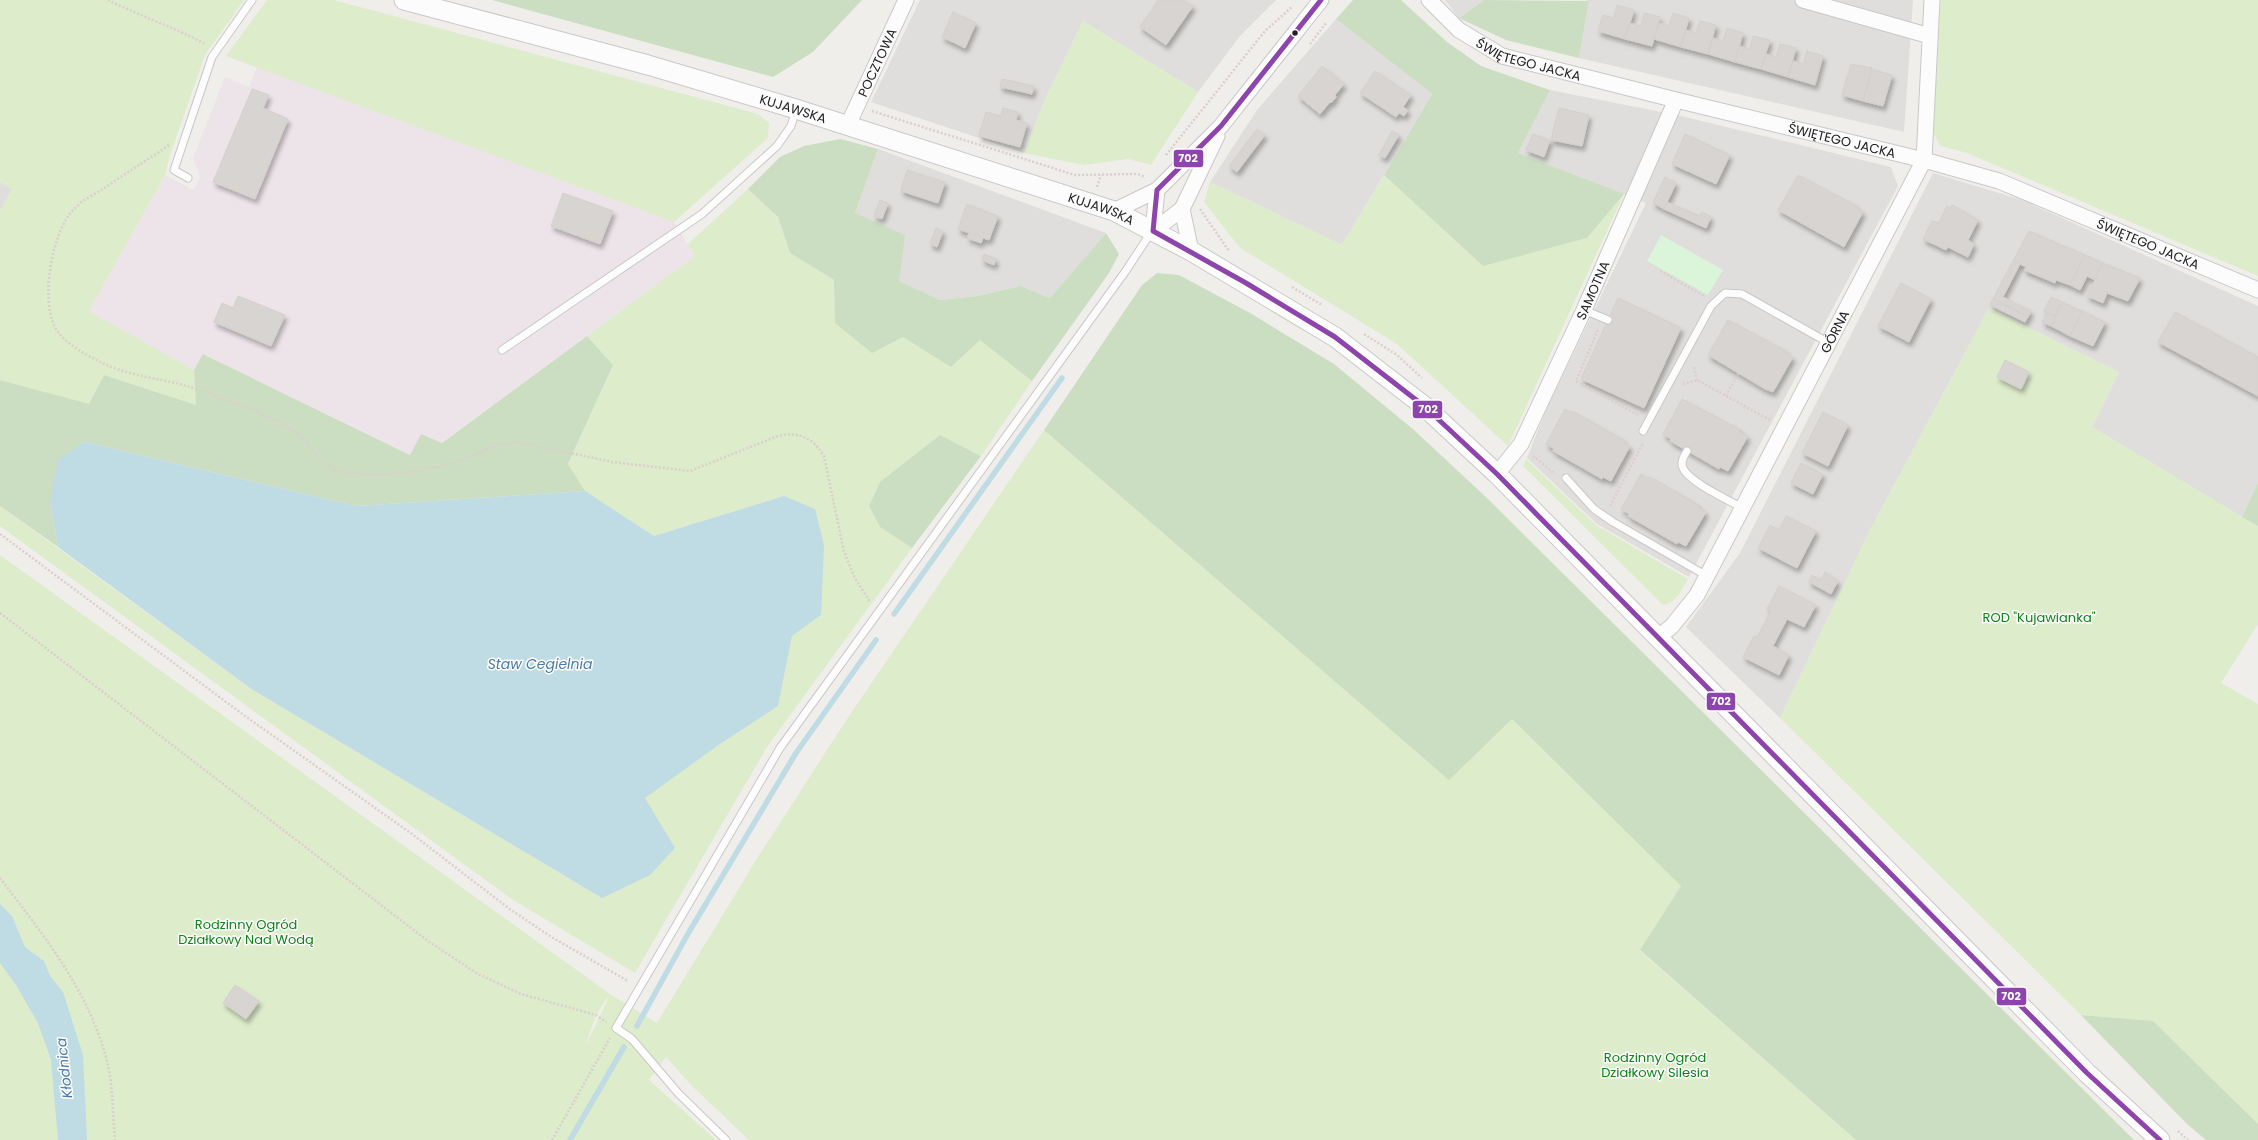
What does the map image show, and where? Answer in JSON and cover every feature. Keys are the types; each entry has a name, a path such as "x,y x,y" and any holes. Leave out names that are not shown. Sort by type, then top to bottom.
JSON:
{"street":[{"name":"KUJAWSKA","path":"404,0 648,65 848,125 1114,211 1191,251 1335,337 1424,406 1497,474 1659,637 1772,755 2082,1067 2160,1140"},
{"name":"POCZTOWA","path":"848,125 906,0"},
{"path":"1114,211 1160,187 1221,126 1321,0"},
{"name":"ŚWIĘTEGO JACKA","path":"1429,0 1459,30 1502,56 1924,160 1999,181 2258,290"},
{"path":"1803,0 1930,36"},
{"name":"GÓRNA","path":"1659,637 1672,626 1697,595 1708,576 1924,160 1932,0"},
{"name":"SAMOTNA","path":"1497,474 1521,444 1584,310 1676,100"},
{"path":"1153,231 1185,203 1221,126"},
{"path":"1153,231 1160,187"},
{"path":"1185,203 1191,251"}],"lane":[{"path":"188,178 174,170 185,134 216,50 252,0"},
{"path":"502,350 702,214 777,146 791,126 796,109"},
{"path":"726,1140 678,1093 632,1039 616,1028 638,987 780,748 877,612 1125,272 1153,231"},
{"path":"1643,430 1711,306 1725,293 1742,294 1829,343"},
{"path":"1584,310 1605,319"},
{"path":"1687,451 1682,461 1683,468 1692,478 1743,508"},
{"path":"1566,478 1594,509 1708,576"}],"path":[{"path":"108,0 140,16 184,32 216,50"},
{"path":"1163,159 1265,30 1294,5"},
{"path":"857,107 1075,175 1138,174 1160,187"},
{"path":"185,134 75,207 57,234 53,250 50,313 55,326 63,339 102,363 131,373 182,385 251,409 279,422 300,436 328,467 337,471 354,473 412,473 462,459 503,443 518,442 612,462 690,471 778,436 791,432 802,435 819,448 824,456 844,552 855,578 877,612"},
{"path":"1185,203 1200,209 1231,254"},
{"path":"1660,271 1715,302"},
{"path":"1289,286 1327,309"},
{"path":"1605,319 1576,381 1649,421"},
{"path":"1359,330 1397,356 1426,382"},
{"path":"1726,396 1738,374"},
{"path":"1667,388 1697,380 1770,420"},
{"path":"1603,515 1643,443 1643,430"},
{"path":"1541,462 1554,474"},
{"path":"0,534 246,716 412,834 512,910 550,936 638,987"},
{"path":"0,613 435,945 478,974 521,994 596,1015 616,1028 552,1140"},
{"path":"0,878 46,939 79,993 92,1022 110,1076 115,1140"}],"shaded area":[{"path":"920,0 1276,0 1240,36 1198,92 1083,21 1047,95 1024,153 871,102"},
{"path":"1445,0 1484,0 1459,18"},
{"path":"1585,0 1913,0 1904,132 1579,58 1589,1"},
{"path":"1336,19 1432,94 1342,245 1210,182 1257,110"},
{"path":"257,67 674,222 695,256 441,443 411,455 204,354 194,370 89,311 165,175 193,190 200,177 193,158 225,77 249,87"},
{"path":"1550,90 1681,116 1891,167 1898,186 1689,577 1597,524 1527,458 1546,410 1646,203 1518,153"},
{"path":"878,149 1106,233 1050,298 1020,286 977,296 940,300 899,281 855,213"},
{"path":"1933,173 2022,200 2258,306 2258,483 2242,517 2092,427 2119,372 1989,308 1870,530 1780,718 1686,627 1740,553"},
{"path":"0,182 12,189 0,211"}],"green space":[{"path":"0,0 244,0 205,55 170,155 165,175 89,311 194,370 196,405 104,375 89,405 0,380 0,211 12,189 0,182"},
{"path":"267,0 334,0 758,114 769,123 768,138 674,222 226,56"},
{"path":"492,0 862,0 813,52 773,77"},
{"path":"1353,0 1401,0 1447,42 1481,66 1550,90 1518,153 1624,194 1587,238 1483,266 1384,175 1432,94 1336,19"},
{"path":"1484,0 1589,1 1579,58 1506,40 1459,18"},
{"path":"1941,0 2258,0 2258,276 1967,153 1940,146 1933,132"},
{"path":"1083,21 1198,92 1151,165 1128,159 1084,165 1024,153 1047,95"},
{"path":"840,139 878,149 855,213 905,235 899,281 940,300 977,296 1020,286 1050,298 1106,233 1119,254 1109,273 1032,381 980,340 951,367 903,337 872,353 835,323 834,280 790,253 778,217 748,189 780,157 804,146"},
{"path":"1384,175 1483,266 1587,238 1624,194 1508,446 1397,344 1240,248 1204,202 1210,182 1342,245"},
{"path":"748,189 778,217 790,253 834,280 835,323 903,337 951,367 980,339 1032,381 981,456 940,435 880,482 869,506 880,527 912,548 767,747 635,973 513,900 0,526 0,506 253,690 602,898 644,798 720,744 778,706 792,636 821,615 784,496 654,536 585,491 568,465 613,365 587,336 695,256 688,244"},
{"path":"1661,235 1723,270 1708,295 1647,261"},
{"path":"1157,273 1179,275 1250,313 1334,364 1414,430 1488,499 2134,1140 1856,1140 1640,950 1681,886 1512,719 1449,780 1044,430 1142,285"},
{"name":"ROD \"Kujawianka\"","path":"1989,308 2119,372 2092,427 2258,526 2258,624 2221,683 2258,704 2258,1124 2153,1021 2081,1015 1780,718 1870,530"},
{"path":"587,336 613,365 568,464 585,491 356,506 84,442 50,502 58,547 0,506 0,380 89,404 104,375 196,405 194,370 203,354 410,455 421,434 442,443"},
{"path":"1044,430 1449,779 1512,719 1681,886 1640,951 1856,1140 749,1140 691,1085 666,1057 649,1080 716,1140 87,1140 63,992 50,976 44,961 25,947 12,916 0,904 0,555 610,994 657,1023 756,860 847,719","holes":["609,997 585,1047 596,1015"]},
{"path":"940,435 981,456 912,548 880,527 869,506 880,482"},
{"path":"1526,459 1596,525 1688,579 1681,592 1675,599 1668,604 1663,605 1523,466"},
{"path":"2258,483 2258,526 2242,517"},
{"path":"0,963 31,1009 43,1034 51,1060 54,1080 58,1140 0,1140"},
{"path":"2081,1015 2153,1021 2258,1124 2258,1140 2206,1140 2187,1124"}],"water":[{"name":"Staw Cegielnia","path":"84,442 356,506 585,491 654,536 784,496 815,509 824,545 821,615 792,636 778,706 720,744 645,798 675,848 650,875 602,898 253,690 58,547 50,502 58,460"},
{"name":"Kłodnica","path":"0,904 12,916 25,947 44,961 50,976 63,992 83,1055 87,1140 58,1140 51,1060 38,1023 16,985 0,963"}],"building":[{"path":"1158,0 1183,0 1193,6 1166,45 1140,27"},
{"path":"1617,5 1634,10 1625,39 1598,31 1603,15 1614,18"},
{"path":"953,12 976,23 965,48 942,37"},
{"path":"1644,13 1660,17 1652,46 1625,39 1630,23 1641,26"},
{"path":"1673,13 1689,18 1681,47 1654,39 1659,23 1669,26"},
{"path":"1700,21 1716,25 1708,54 1681,47 1686,30 1696,33"},
{"path":"1727,28 1743,33 1735,62 1708,54 1713,38 1723,41"},
{"path":"1753,36 1770,40 1761,69 1735,62 1739,46 1750,49"},
{"path":"1780,44 1796,48 1788,77 1761,69 1766,54 1776,57"},
{"path":"1807,51 1823,56 1815,85 1788,77 1793,61 1803,64"},
{"path":"1851,64 1872,68 1863,101 1842,95"},
{"path":"1322,66 1344,84 1335,95 1336,97 1320,114 1298,96"},
{"path":"1872,69 1892,75 1883,106 1863,101"},
{"path":"1375,71 1411,95 1403,107 1408,110 1404,116 1399,113 1396,117 1360,93"},
{"path":"1002,79 1034,86 1032,94 1000,87"},
{"path":"252,89 269,95 263,108 288,119 255,199 213,182"},
{"path":"1003,108 1018,112 1016,120 1027,123 1020,147 979,136 986,112 1001,116"},
{"path":"1559,108 1589,115 1582,146 1551,140"},
{"path":"1257,129 1265,135 1237,172 1229,166"},
{"path":"1392,131 1399,135 1385,158 1379,155"},
{"path":"1533,134 1550,140 1544,157 1526,150"},
{"path":"1685,134 1730,155 1716,184 1672,164"},
{"path":"907,170 945,182 938,203 901,191"},
{"path":"1798,175 1857,206 1856,207 1863,212 1844,247 1778,210"},
{"path":"1665,177 1676,183 1664,209 1653,203"},
{"path":"563,193 613,211 600,244 551,226"},
{"path":"880,200 888,203 882,219 874,216"},
{"path":"1667,202 1700,216 1702,212 1711,217 1706,228 1664,209"},
{"path":"967,204 998,216 989,240 983,238 981,243 967,238 969,233 958,229"},
{"path":"1952,205 1978,220 1968,240 1974,244 1968,257 1948,247 1946,250 1923,239 1932,221 1939,223 1947,206 1951,208"},
{"path":"936,228 943,231 937,247 930,244"},
{"path":"2029,231 2085,255 2070,285 2056,280 2055,283 2024,270 2026,267 2013,261"},
{"path":"984,254 996,259 994,265 982,260"},
{"path":"2085,255 2103,263 2095,280 2087,276 2080,290 2070,285"},
{"path":"2013,261 2020,264 2003,297 2031,311 2028,317 1993,299"},
{"path":"2103,263 2140,278 2128,301 2107,293 2103,303 2087,296"},
{"path":"1901,283 1931,299 1909,342 1878,326"},
{"path":"238,296 285,315 271,346 214,322 222,303 233,308"},
{"path":"2051,297 2062,302 2055,317 2044,311"},
{"path":"1618,298 1681,328 1644,408 1581,379"},
{"path":"1993,299 2028,317 2025,322 1990,305"},
{"path":"2062,302 2082,311 2070,336 2051,326"},
{"path":"2082,311 2105,322 2093,346 2070,336"},
{"path":"2175,312 2258,357 2258,396 2158,342"},
{"path":"2047,313 2056,317 2051,326 2042,322"},
{"path":"1728,320 1786,351 1785,353 1793,357 1773,392 1765,389 1708,355"},
{"path":"2005,360 2029,372 2021,389 1997,377"},
{"path":"1682,399 1741,430 1739,432 1748,436 1728,471 1720,467 1719,469 1670,441 1671,439 1663,434"},
{"path":"1565,409 1573,413 1574,412 1624,440 1623,442 1630,446 1611,481 1603,477 1602,479 1553,451 1554,449 1546,444"},
{"path":"1823,412 1848,425 1828,466 1802,453"},
{"path":"1801,463 1823,474 1813,494 1791,483"},
{"path":"1641,474 1648,478 1650,477 1699,505 1698,507 1706,512 1686,546 1678,542 1677,544 1628,516 1629,514 1621,509"},
{"path":"1786,516 1816,531 1797,568 1758,548 1770,525 1779,530"},
{"path":"1825,572 1838,581 1831,594 1809,582 1812,575 1821,580"},
{"path":"1779,586 1816,605 1804,627 1787,619 1773,646 1789,655 1779,675 1743,657 1754,636 1757,637 1771,611 1767,609"},
{"path":"235,985 259,1001 246,1019 223,1003"}],"waterway":[{"path":"894,614 1062,378"},
{"path":"637,1026 689,932 796,753 876,640"},
{"path":"570,1140 624,1047"}],"transit line":[{"name":"702","path":"1321,0 1221,126 1157,190 1153,231 1246,283 1335,337 1424,406 1497,474 2087,1073 2160,1140"}],"park label":[{"name":"Rodzinny Ogród Działkowy Nad Wodą","path":"246,932"},
{"name":"Rodzinny Ogród Działkowy Silesia","path":"1655,1064"}]}
